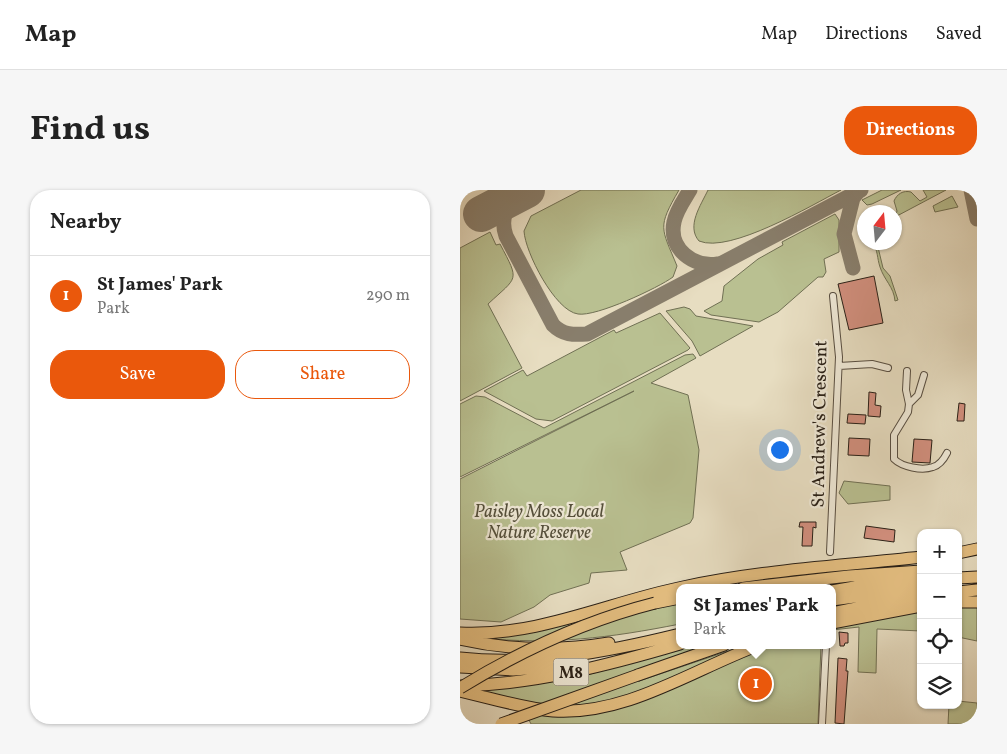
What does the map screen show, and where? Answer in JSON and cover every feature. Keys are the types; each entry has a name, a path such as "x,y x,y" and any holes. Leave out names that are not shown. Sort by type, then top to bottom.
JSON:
{"highway":[{"path":"962,551 977,549"},
{"path":"700,584 917,557"},
{"path":"778,584 848,576 917,571"},
{"path":"962,572 977,572"},
{"path":"962,578 977,577"},
{"path":"836,590 877,583 917,579"},
{"path":"962,587 977,589"},
{"path":"460,633 486,633 521,629 676,589"},
{"path":"836,599 917,589"},
{"path":"962,591 977,589"},
{"path":"836,612 917,596"},
{"name":"M8","path":"460,688 551,638 606,617 676,599"},
{"path":"962,602 977,602"},
{"path":"836,622 917,607"},
{"name":"M8","path":"460,639 517,647 568,647 601,644 676,630"},
{"name":"M8","path":"460,658 516,661 573,656 610,650 676,635"},
{"name":"M8","path":"460,688 551,676 632,658 676,645"},
{"name":"M8","path":"460,667 513,670 558,667 676,645"},
{"name":"M8","path":"501,724 713,649"},
{"path":"460,688 540,709 582,710 606,705 660,688 751,649"}],"street":[{"name":"St Andrew's Crescent","path":"830,552 839,366 833,296"},
{"path":"839,366 872,364 888,368"},
{"path":"907,370 906,390 909,404 906,418 894,435 893,455 896,461 912,467 932,468 940,463 947,453"},
{"path":"909,404 918,395 924,375"},
{"path":"822,724 826,649"}],"green space":[{"path":"581,190 679,190 664,220 667,243 677,266 673,277 627,301 587,314 578,314 560,303 535,266 524,231 531,216"},
{"path":"708,190 841,190 792,216 750,235 730,241 713,243 699,241 694,229 696,216"},
{"path":"882,190 901,190 872,204 867,205 862,200"},
{"path":"923,190 946,190 902,213 902,205 895,205 894,201 903,192 911,192 920,201 927,197"},
{"path":"952,196 958,207 935,212 933,206"},
{"path":"835,214 839,220 839,252 824,259 826,272 823,277 818,277 778,312 759,322 711,315 704,311 722,301 724,286 758,259 783,245 782,242"},
{"path":"490,232 496,245 500,244 511,265 513,278 488,304 522,368 460,401 460,248"},
{"path":"876,250 879,250 883,268 890,276 898,300 895,301 893,292 879,264"},
{"path":"684,307 690,309 696,316 753,326 700,356 692,341 666,311"},
{"path":"660,313 690,348 688,350 552,421 536,419 484,391 523,370 527,376 614,330 616,333"},
{"name":"Paisley Moss Local Nature Reserve","path":"693,354 696,358 651,383 688,395 699,450 693,518 690,523 620,552 627,570 591,573 589,583 550,595 534,607 501,622 460,619 460,479 634,391 460,477 460,404 476,396 485,397 544,428 685,355"},
{"path":"844,481 890,486 890,500 848,504 839,493"},
{"path":"676,603 676,625 654,629 581,639 532,641 480,638 588,616"},
{"path":"977,605 977,641 962,638 962,607"},
{"path":"917,611 917,631 877,629 876,673 858,672 859,627 836,630 836,625"},
{"path":"681,649 701,649 638,675 639,681 737,649 646,689 620,698 593,704 539,705 479,691 480,688 538,683 587,675"},
{"path":"758,649 821,649 818,724 531,724 529,720 548,713 588,712"},
{"path":"962,701 977,703 977,724 948,724 949,709 962,709"}],"building":[{"path":"874,276 883,323 849,330 838,284"},
{"path":"869,392 876,393 875,405 881,406 880,417 868,416"},
{"path":"959,403 965,404 964,421 957,421"},
{"path":"848,414 866,415 865,424 847,423"},
{"path":"849,438 870,439 869,456 848,455"},
{"path":"914,439 932,440 930,463 912,462"},
{"path":"800,522 816,522 816,528 813,527 812,546 802,546 803,527 799,527"},
{"path":"866,526 895,530 894,542 864,538"},
{"path":"839,632 848,633 848,643 845,643 844,646 840,646"},
{"path":"838,658 847,659 846,671 848,671 844,724 835,723"}],"taxiway":[{"path":"690,190 675,218 673,232 675,241 685,255 692,260 700,263 718,264"},
{"path":"519,194 505,213 504,230 506,236 553,325 564,333 587,334 861,190"},
{"path":"971,190 977,219"},
{"path":"853,268 844,234 853,198 858,192"}],"runway":[{"path":"481,214 527,190"}],"place":[{"name":"St James' Park","path":"756,684"}]}
